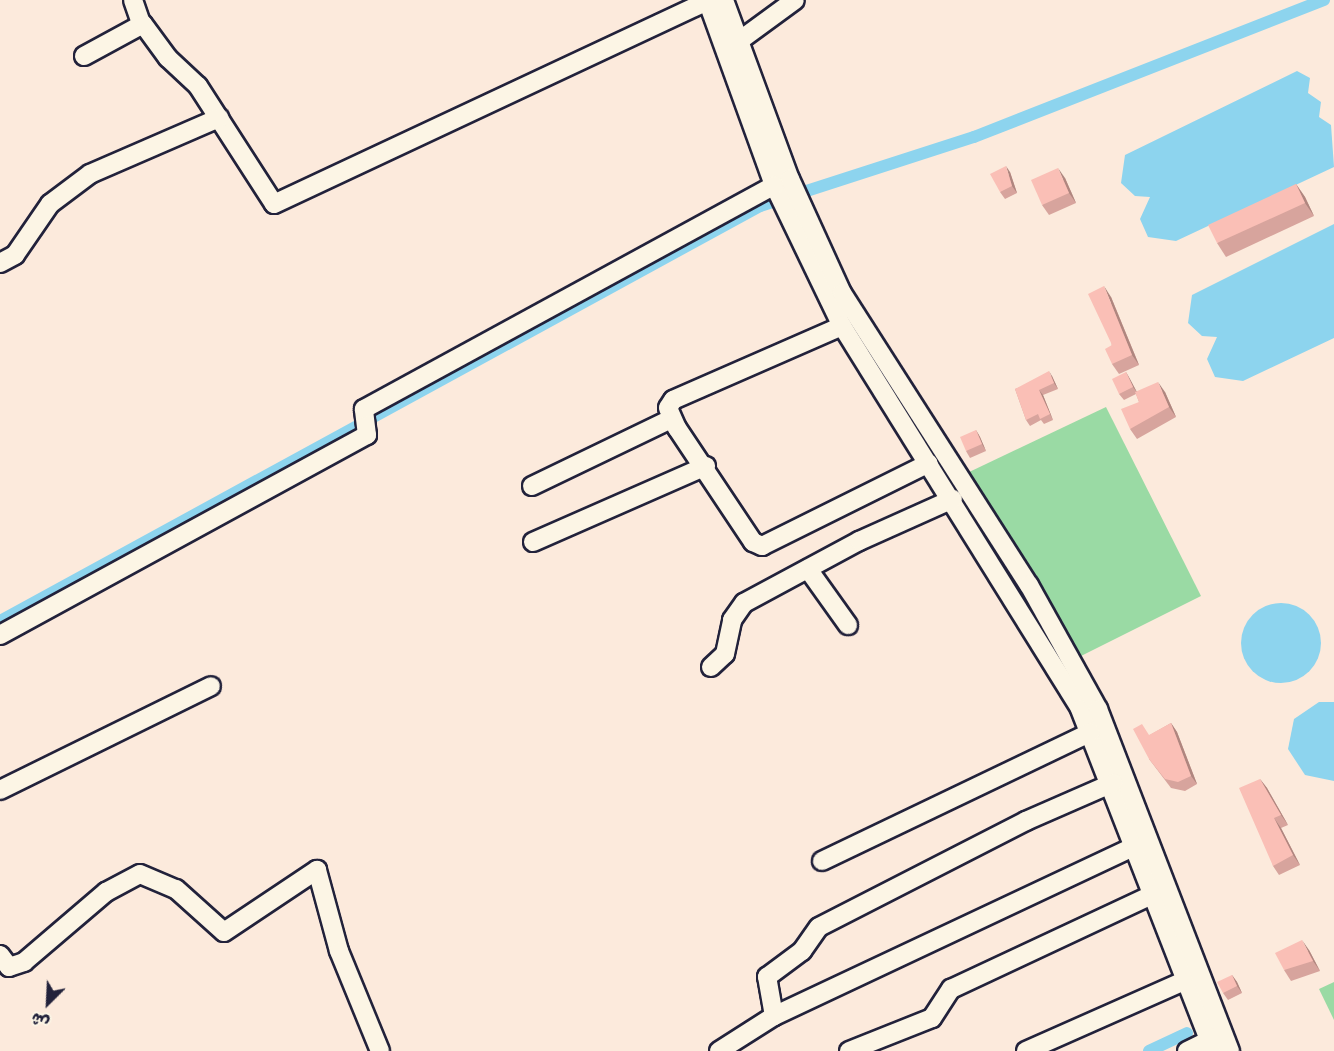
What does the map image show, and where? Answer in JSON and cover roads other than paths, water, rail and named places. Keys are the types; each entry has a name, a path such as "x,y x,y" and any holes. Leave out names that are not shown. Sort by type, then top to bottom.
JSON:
{"street":[{"path":"133,0 141,23 219,118 265,197 281,203 707,0 774,185 842,326 1061,671 1113,783 1182,981 1214,1042 1230,1051"},
{"path":"724,0 790,179 842,293 1029,585 1098,709 1129,779 1214,1042"},
{"path":"739,41 795,0"},
{"path":"84,56 141,23"},
{"path":"0,263 20,249 50,204 90,174 219,118"},
{"path":"0,635 367,435 364,409 774,185"},
{"path":"842,326 674,400 668,408 671,419 706,466 753,542 762,546 929,463"},
{"path":"532,486 671,419"},
{"path":"533,542 706,466"},
{"path":"711,667 725,654 736,610 808,569 953,500"},
{"path":"808,569 848,625"},
{"path":"0,790 211,686"},
{"path":"822,861 1091,732"},
{"path":"774,1016 767,977 802,951 819,927 1016,826 1113,783"},
{"path":"718,1051 774,1016 1135,846"},
{"path":"0,955 9,967 24,962 106,892 140,874 177,889 224,932 317,870 339,951 380,1051"},
{"path":"849,1051 932,1018 951,989 1152,895"},
{"path":"1026,1051 1182,981"},
{"path":"1187,1051 1214,1042"}],"water":[{"path":"1297,71 1310,78 1308,93 1321,102 1319,117 1331,125 1334,167 1176,241 1148,237 1140,219 1150,197 1135,196 1121,183 1125,155"},
{"path":"1334,224 1334,338 1243,381 1215,377 1207,359 1217,337 1202,336 1188,323 1192,295"},
{"path":"1281,603 1296,606 1309,615 1318,628 1321,643 1318,658 1309,671 1296,680 1281,683 1266,680 1253,671 1244,658 1241,643 1244,628 1253,615 1266,606"},
{"path":"1319,702 1334,702 1334,781 1305,775 1288,749 1294,719"}],"waterway":[{"path":"0,621 760,206 974,137 1324,0"},
{"path":"1149,1051 1187,1033"}]}
